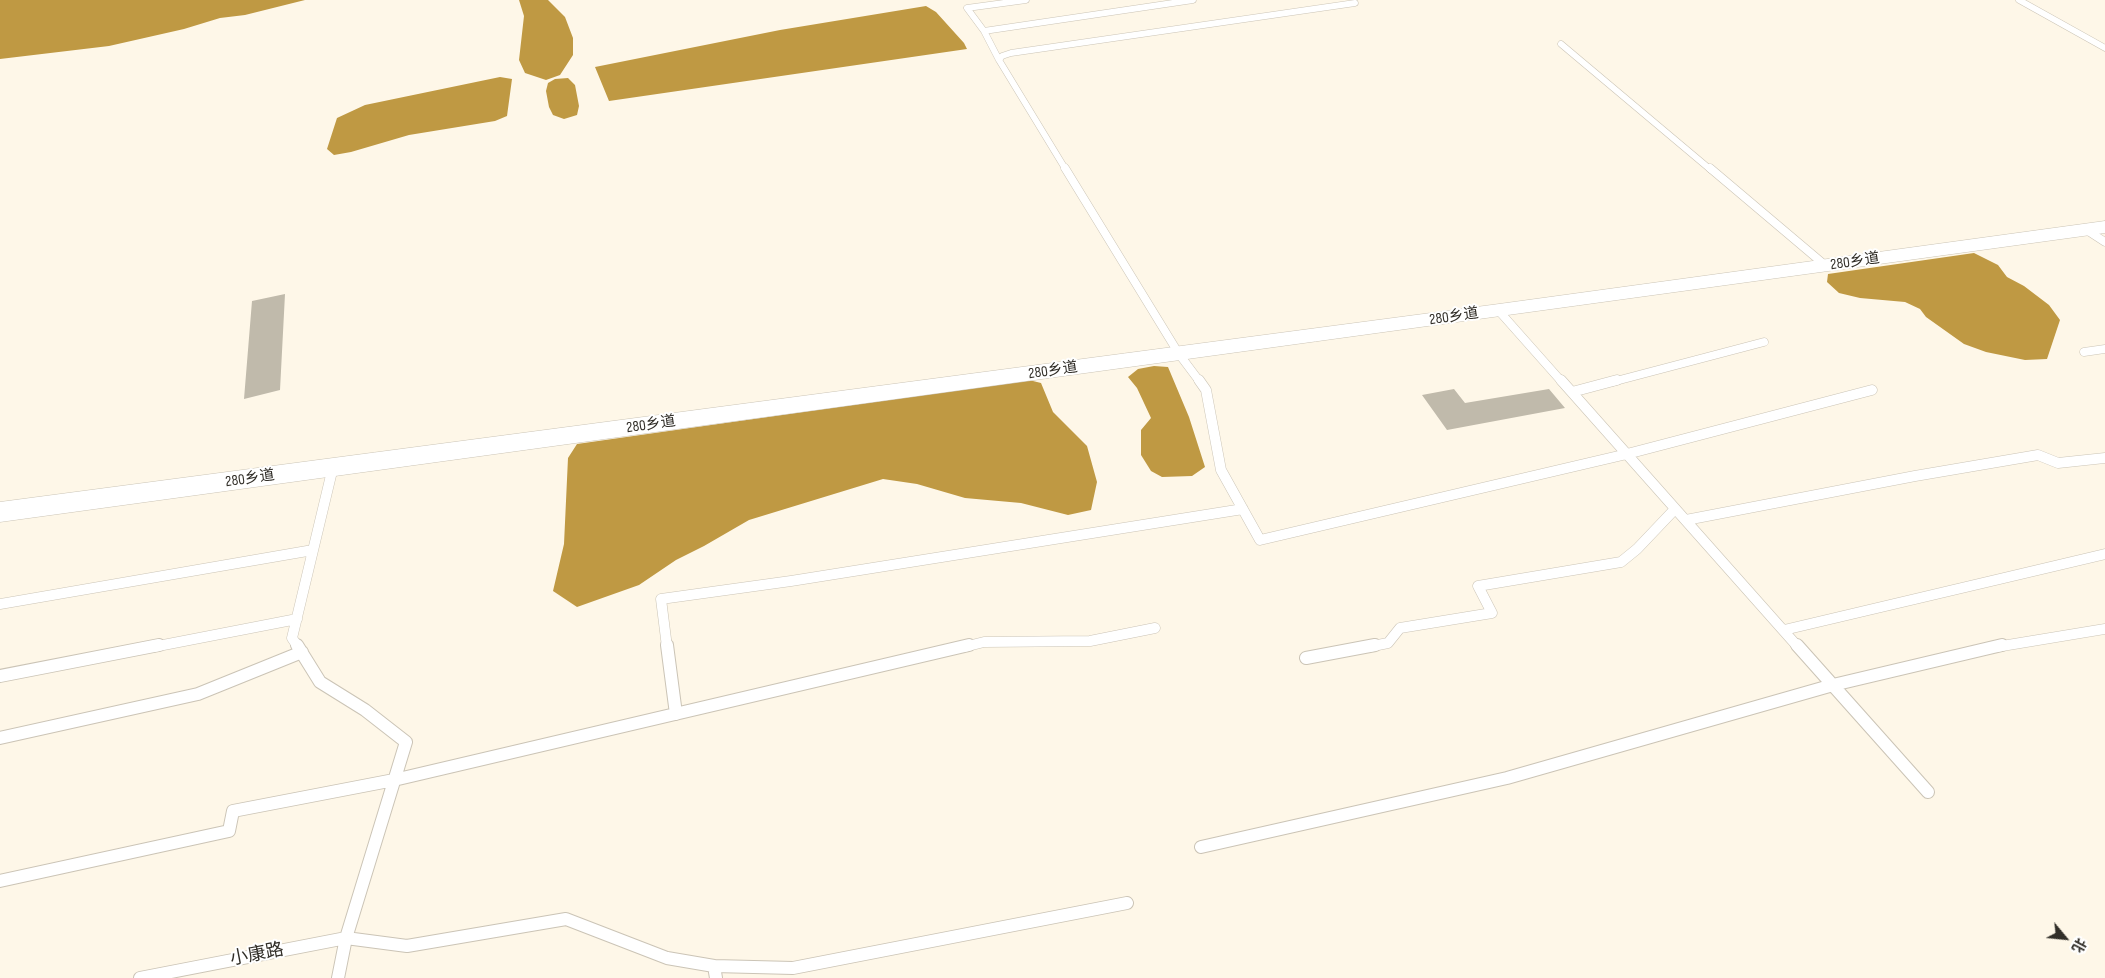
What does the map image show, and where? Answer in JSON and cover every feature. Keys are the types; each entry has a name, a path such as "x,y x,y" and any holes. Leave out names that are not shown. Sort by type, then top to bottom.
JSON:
{"street":[{"name":"280乡道","path":"0,512 1826,266 2098,233"}],"lane":[{"path":"1026,0 967,8 984,31 999,60 1179,354 1206,390 1221,470 1260,540 1627,454 1872,390"},
{"path":"984,31 1193,0"},
{"path":"999,60 1002,56 1011,53 1355,3 1352,0"},
{"path":"2019,0 2105,48"},
{"path":"1561,44 1826,266"},
{"path":"1499,311 1928,792"},
{"path":"1572,392 1764,342"},
{"path":"2084,352 2105,349"},
{"path":"1686,520 1915,476 2038,455 2058,463 2105,458"},
{"path":"333,468 292,638 320,682 365,710 406,742 346,938 338,978"},
{"path":"1306,658 1388,643 1400,628 1492,613 1478,586 1621,562 1637,549 1675,508"},
{"path":"676,714 660,599 791,582 1243,509"},
{"path":"0,604 313,550"},
{"path":"1784,630 2105,554"},
{"path":"0,676 297,619"},
{"path":"0,881 229,831 233,811 394,780 984,642 1090,641 1155,628"},
{"path":"1201,847 1507,778 1833,686 2012,643 2105,629"},
{"path":"0,738 198,694 302,652"},
{"name":"小康路","path":"140,978 346,938 407,946 566,919 667,958 715,972 793,968 1127,903"}],"shaded area":[{"path":"0,0 305,0 245,15 220,18 184,29 109,46 0,59"},
{"path":"519,0 548,0 565,17 573,38 573,55 560,75 546,80 525,73 519,60 524,16"},
{"path":"926,6 936,12 964,43 967,49 609,101 595,67 780,30"},
{"path":"500,77 512,79 507,116 495,121 409,135 334,155 327,149 337,118 365,105"},
{"path":"568,78 575,85 579,106 577,115 564,119 553,115 549,107 546,91 548,83 555,79"},
{"path":"1974,253 1998,265 2007,277 2024,286 2049,305 2060,320 2047,359 2025,360 1986,352 1964,344 1926,317 1920,309 1905,302 1860,298 1839,293 1827,282 1828,274"},
{"path":"1154,366 1168,367 1189,417 1205,467 1192,476 1162,477 1151,471 1141,455 1141,430 1151,418 1137,388 1128,377 1138,369"},
{"path":"1029,380 1041,383 1053,412 1087,446 1097,482 1091,510 1068,515 1021,503 965,498 917,484 883,479 749,520 676,560 639,585 577,607 553,591 564,544 568,458 577,444"}],"building":[{"path":"285,294 280,390 244,399 252,301"},
{"path":"1454,389 1465,403 1549,389 1565,408 1447,430 1422,395"}]}
